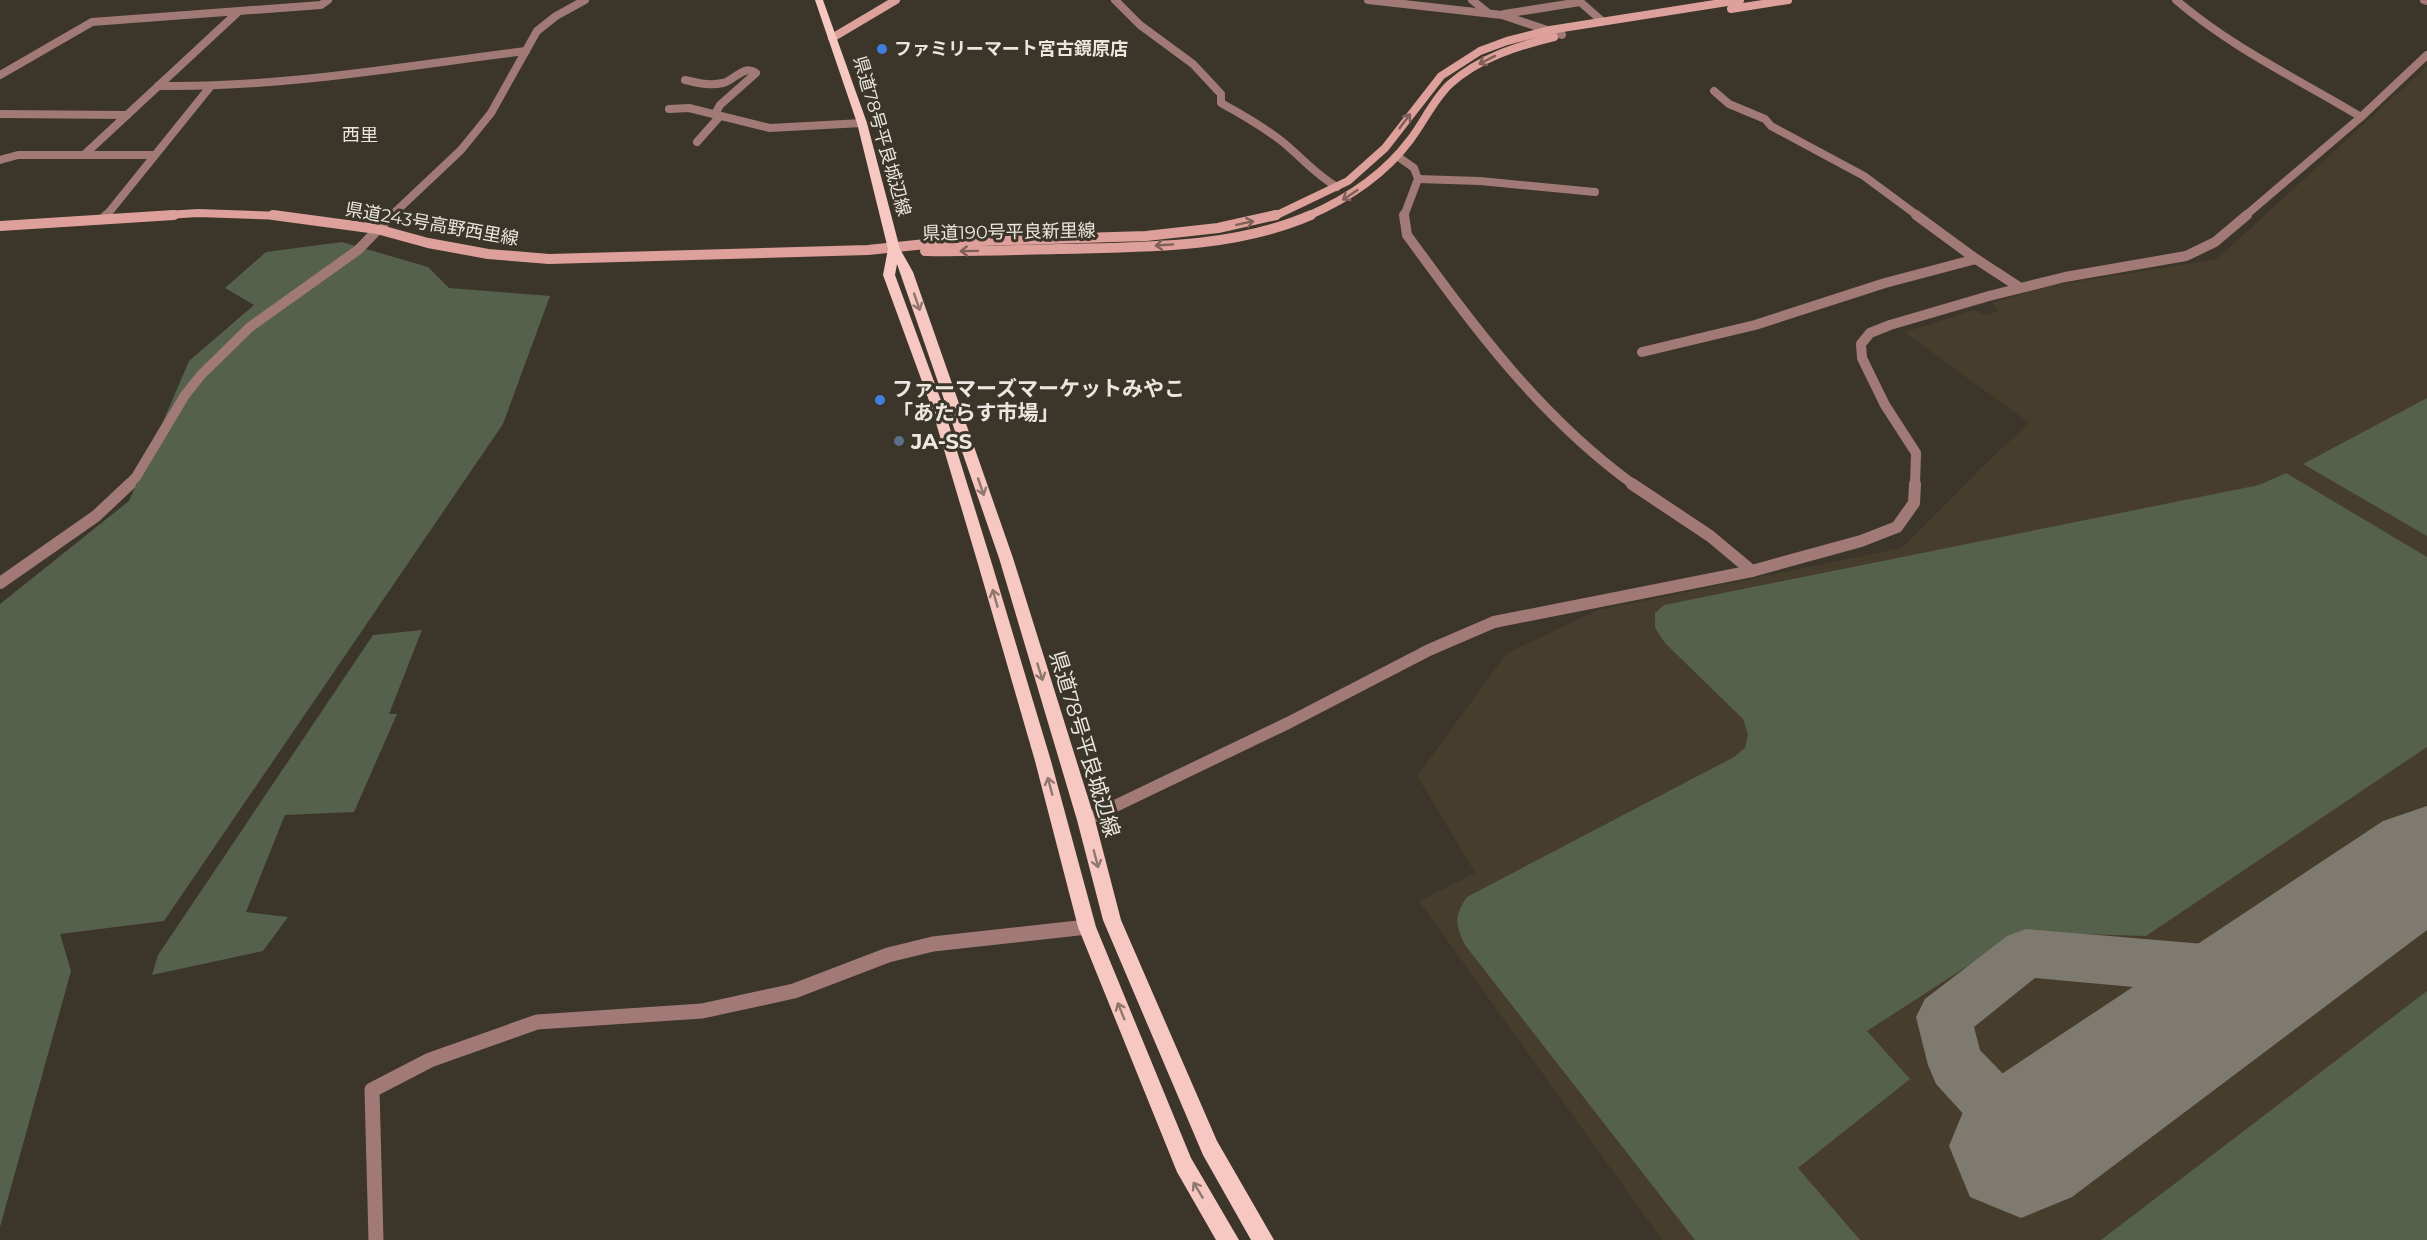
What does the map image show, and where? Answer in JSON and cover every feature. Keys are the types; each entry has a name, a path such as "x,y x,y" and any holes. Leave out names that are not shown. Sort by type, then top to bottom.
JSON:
{"main road":[{"name":"県道78号平良城辺線","path":"819,0 862,123 894,249 907,272 1006,558 1086,820 1112,921 1210,1148 1263,1240"},
{"path":"832,38 896,0"},
{"name":"県道190号平良新里線","path":"894,249 945,242 1146,236 1218,228 1279,214 1337,187 1374,159 1441,76 1480,51 1507,41 1550,30 1740,0"},
{"name":"県道190号平良新里線","path":"894,249 949,252 1102,248 1186,243 1234,236 1311,215 1341,201 1365,185 1397,156 1441,95 1467,72 1485,60 1514,48 1562,35 1788,0"},
{"name":"県道243号高野西里線","path":"0,226 198,213 269,214 377,229 461,249 549,259 788,254 894,249"},
{"name":"県道78号平良城辺線","path":"894,249 889,275 937,406 985,564 1043,761 1087,927 1184,1165 1228,1240"}],"street":[{"path":"0,75 92,22 321,5 328,0"},
{"path":"0,583 96,516 118,496 136,477 185,395 227,347 250,327 358,250 377,229 461,150 491,112 537,31 556,16 585,0"},
{"path":"1115,0 1140,26 1193,64 1221,94 1221,104 1252,120 1284,143 1318,176 1337,187"},
{"path":"1368,0 1487,12 1562,35"},
{"path":"1472,0 1487,12"},
{"path":"2176,0 2225,40 2361,117"},
{"path":"1502,15 1579,1 1602,21"},
{"path":"85,154 238,12"},
{"path":"158,86 210,87 434,64 489,54 526,51"},
{"path":"1086,820 1288,723 1430,650 1494,622 1752,571 1861,541 1897,527 1914,503 1916,453 1885,405 1862,358 1861,344 1870,333 1890,324 2019,287 2091,272 2163,262 2199,252 2215,242 2361,117 2427,55"},
{"path":"685,80 706,86 737,78 744,70 752,70 756,73 720,105 718,115 697,142"},
{"path":"716,85 737,91"},
{"path":"104,218 210,87"},
{"path":"1714,92 1729,104 1765,119 1771,126 1864,176 1976,259 2019,287"},
{"path":"669,109 689,108 770,128 862,123"},
{"path":"0,114 127,115"},
{"path":"0,160 18,155 154,155"},
{"path":"1397,156 1414,168 1418,179 1403,218 1407,235 1481,337 1519,383 1582,443 1634,485 1728,548 1752,571"},
{"path":"1418,179 1480,181 1595,192"},
{"path":"1642,352 1755,325 1885,283 1976,259"},
{"path":"376,1240 372,1090 430,1060 537,1022 702,1011 794,991 888,955 933,944 1087,927"}],"shaded area":[{"path":"2427,66 2427,1240 1662,1240 1419,901 1475,873 1417,776 1507,653 1598,610 1902,548 2029,423 1904,332 1974,310 1986,315 1998,311 1992,303 2050,286 2217,259"}],"green space":[{"path":"342,242 428,267 449,288 550,296 503,424 164,921 60,934 71,971 0,1227 0,604 129,501 189,361 254,305 225,288 266,252"},
{"path":"2427,398 2427,536 2303,464"},
{"path":"2286,473 2427,557 2427,747 2146,936 2020,932 1867,1031 1910,1079 1798,1168 1860,1240 1695,1240 1465,945 1457,920 1467,897 1734,757 1745,748 1748,735 1743,719 1665,643 1655,628 1655,613 1664,605 2259,485"},
{"path":"422,630 389,714 397,714 354,812 285,815 246,912 288,917 263,951 152,975 158,955 373,635"},
{"path":"2427,991 2427,1240 2101,1240"}],"taxiway":[{"path":"2061,1118 1988,1099 1956,1065 1944,1017 2026,953 2264,974"}],"runway":[{"path":"2021,1146 2427,859"}],"place":[{"name":"ファミリーマート宮古鏡原店","path":"882,49"},
{"name":"ファーマーズマーケットみやこ 「あたらす市場」","path":"880,400"},
{"name":"JA-SS","path":"899,441"}],"district":[{"name":"西里","path":"360,135"}]}
